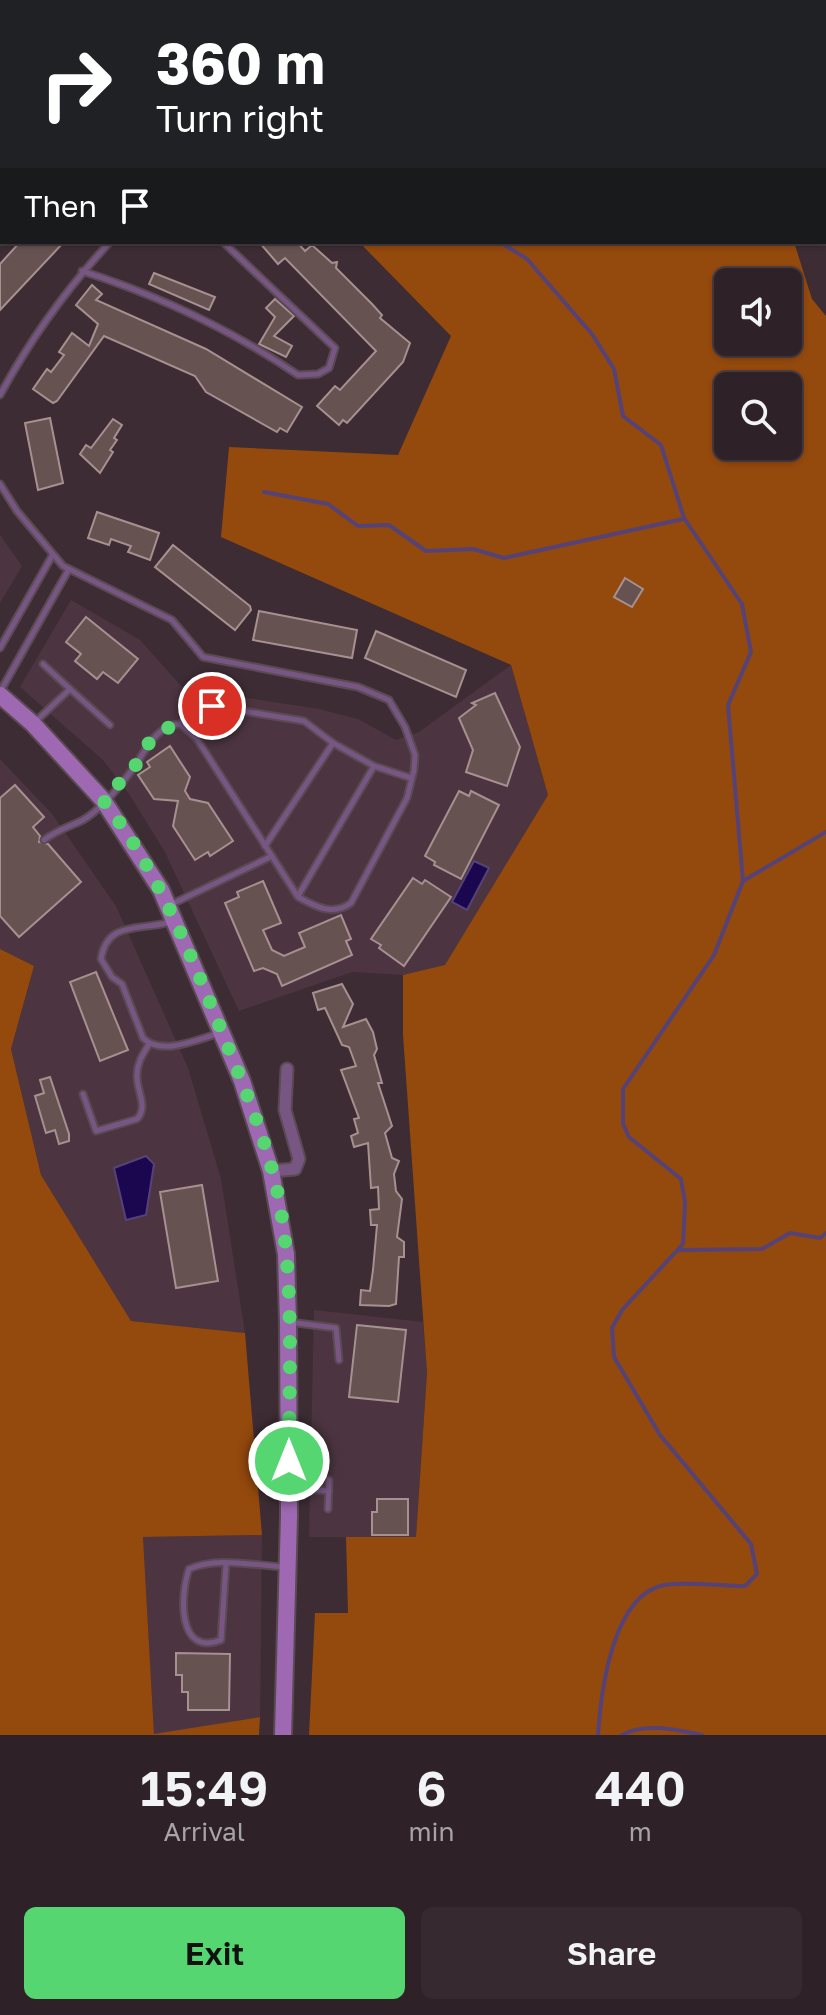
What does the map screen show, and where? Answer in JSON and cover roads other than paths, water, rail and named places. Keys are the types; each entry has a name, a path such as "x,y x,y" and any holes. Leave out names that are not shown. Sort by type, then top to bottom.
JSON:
{"main road":[{"path":"0,694 33,724 103,800 134,844 172,913 260,1131 271,1171 286,1254 288,1322 289,1488 283,1735"}],"street":[{"path":"271,1171 295,1169 299,1159 285,1110 287,1069"}],"lane":[{"path":"0,395 22,355 82,271 108,244"},
{"path":"82,271 188,309 298,375 318,374 329,368 335,348 225,244"},
{"path":"0,484 52,556 69,569 172,620 203,657 358,687 389,700 405,727 415,755 411,778 407,798 351,903 340,909 321,909 298,897 197,739 180,724"},
{"path":"0,648 52,556"},
{"path":"0,694 69,569"},
{"path":"43,664 110,725"},
{"path":"33,724 70,689"},
{"path":"44,840 59,828 84,819 134,768 148,744 173,724 180,724 202,708 212,706 304,721 333,743 374,766 411,778"},
{"path":"265,846 333,743"},
{"path":"298,897 374,766"},
{"path":"222,1033 173,1046 149,1044 143,1038 122,984 112,977 101,959 103,948 117,931 172,913 272,856"},
{"path":"83,1094 96,1131 137,1119 143,1106 137,1083 138,1065 149,1044"},
{"path":"288,1322 336,1328 339,1360"},
{"path":"328,1509 329,1480"},
{"path":"289,1488 329,1491"},
{"path":"226,1564 221,1640 211,1644 198,1642 188,1633 184,1622 184,1583 189,1569 203,1563 226,1564 287,1567"}],"waterway":[{"path":"503,244 527,259 592,334 614,369 623,416 661,445 684,518 742,604 751,652 728,705 743,881 714,955 623,1089 623,1124 629,1137 681,1179 685,1202 683,1244 622,1310 612,1328 614,1357 660,1435 751,1544 757,1574 745,1586 664,1585 646,1593 632,1607 621,1626 606,1671 598,1735"},
{"path":"264,492 328,504 358,526 389,525 426,551 473,549 504,558 683,519"},
{"path":"743,881 826,832"},
{"path":"678,1250 762,1249 790,1233 820,1238 826,1233"},
{"path":"622,1735 651,1728 702,1735"}]}
